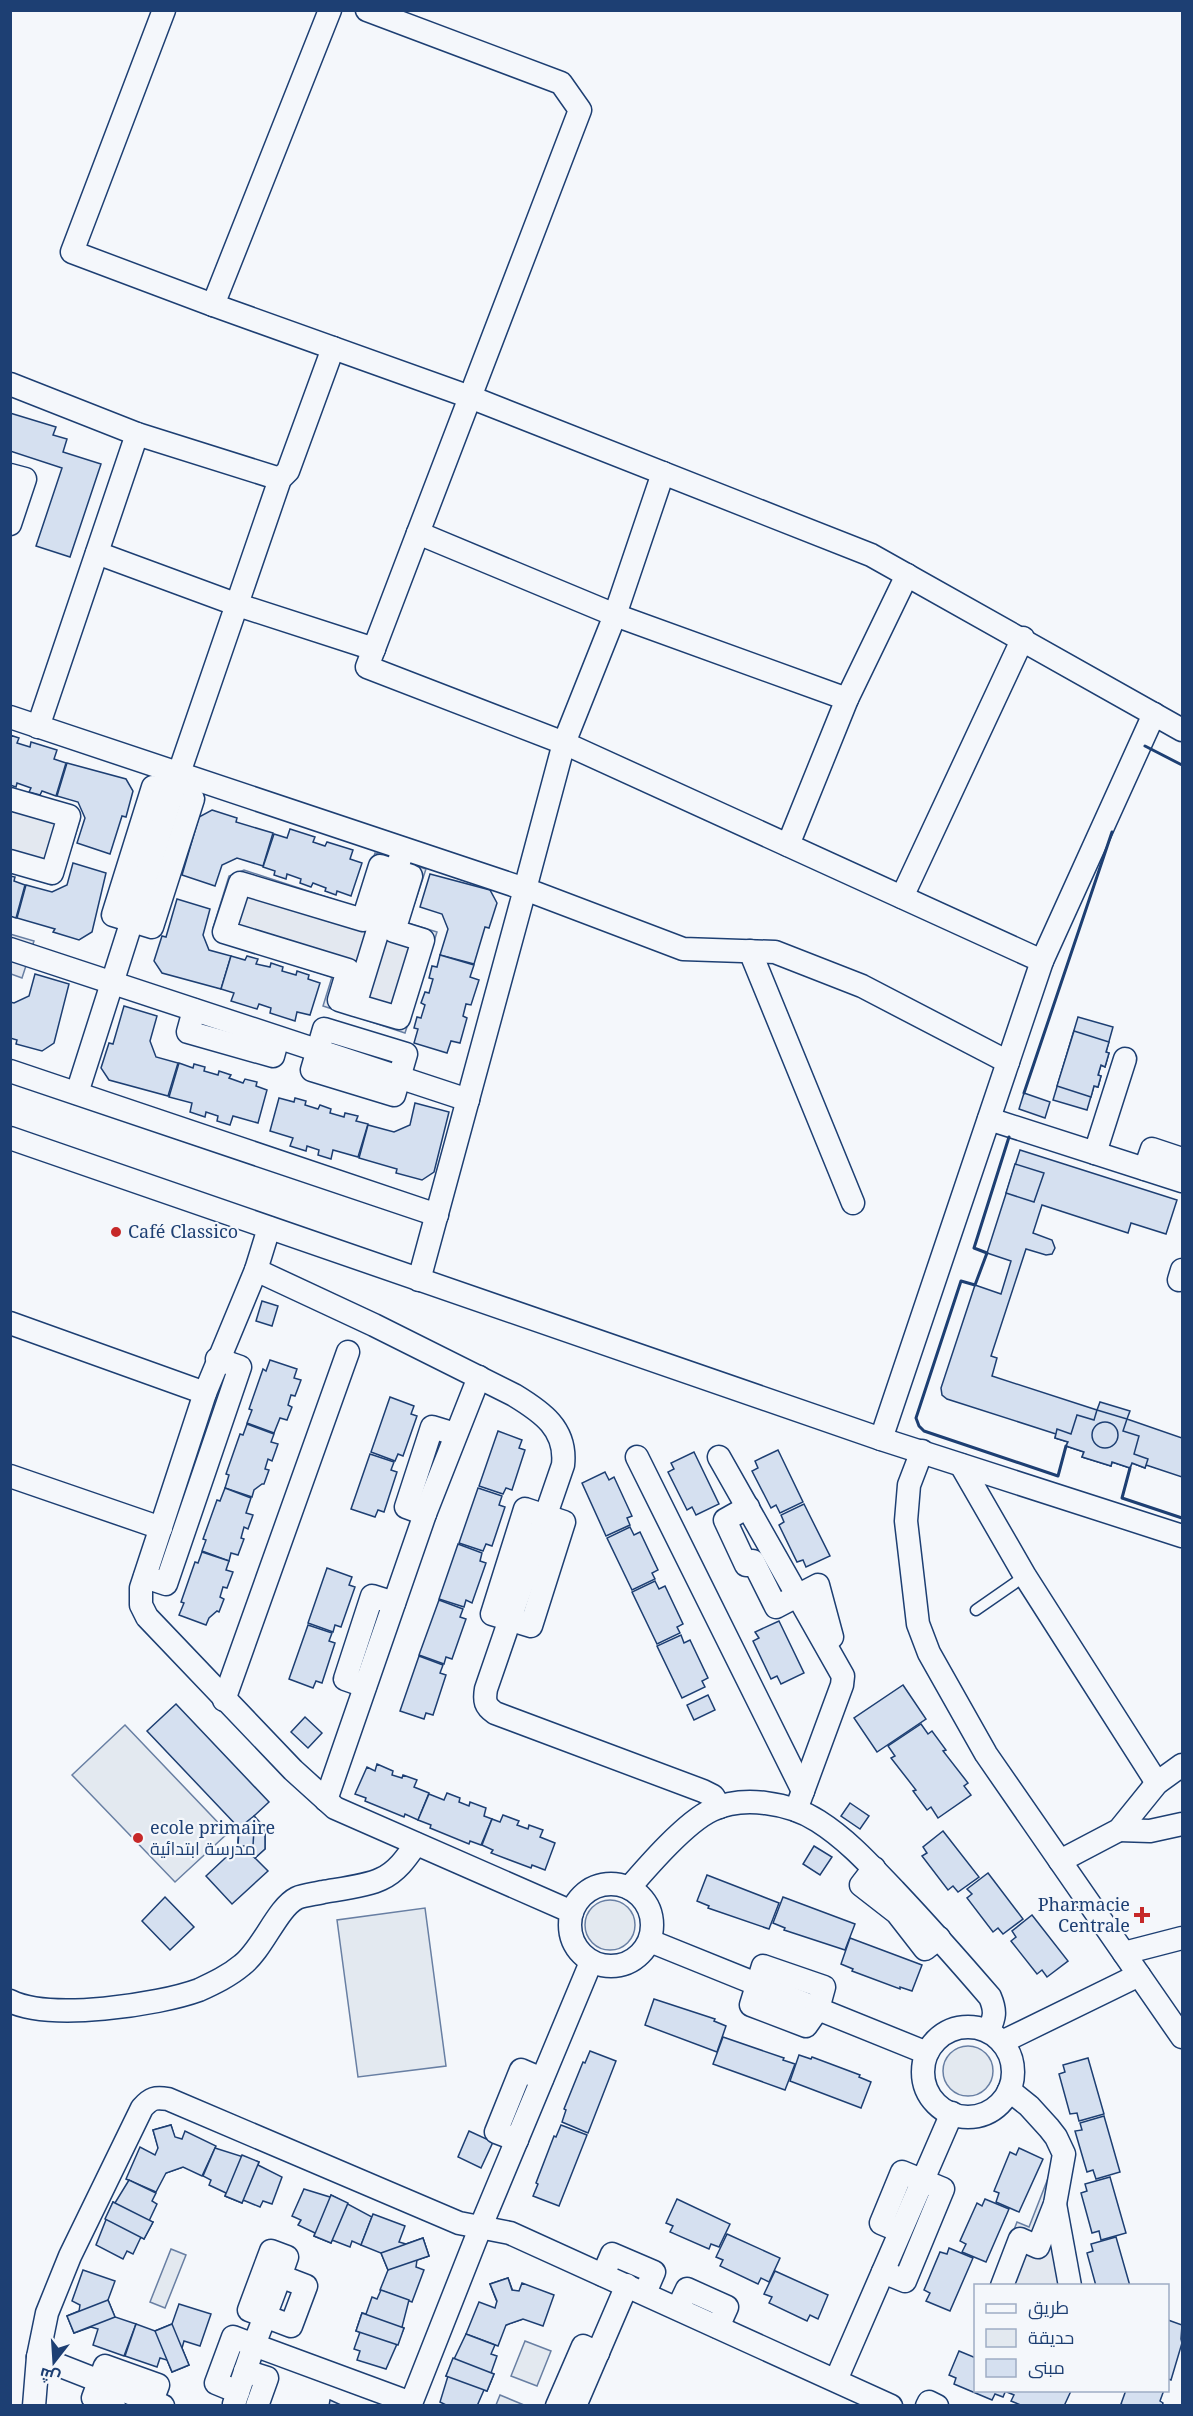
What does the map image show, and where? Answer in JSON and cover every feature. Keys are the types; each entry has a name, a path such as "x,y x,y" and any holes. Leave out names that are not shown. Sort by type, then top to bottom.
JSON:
{"street":[{"path":"164,10 72,252 470,397 871,555 1182,729"},
{"path":"213,305 330,10"},
{"path":"367,10 561,83 580,110 367,667 564,743 1042,961"},
{"path":"176,783 280,479 288,471 333,348"},
{"path":"10,384 137,434 280,479"},
{"path":"38,727 137,434"},
{"path":"419,1280 564,743 615,615 663,473"},
{"path":"10,475 25,479 10,524"},
{"path":"418,533 615,615 847,699"},
{"path":"97,553 238,605 374,649"},
{"path":"788,845 847,699 907,575"},
{"path":"902,897 1023,638"},
{"path":"881,1439 1042,961 1154,714"},
{"path":"10,717 176,783 403,849 525,889 683,949 776,952 862,986 1008,1062"},
{"path":"176,783 193,799 152,927 113,915 153,787 176,783"},
{"path":"10,799 69,816 52,873 10,861"},
{"path":"355,1005 403,849"},
{"path":"380,866 396,871 411,876 394,932 423,940 399,1018 339,1000 348,970 224,932 240,883 363,920 380,866"},
{"path":"77,1093 132,921"},
{"path":"750,951 853,1203"},
{"path":"14,956 113,983 194,1010 188,1032 273,1056 278,1038 318,1051"},
{"path":"324,1029 406,1054 399,1077 394,1095 312,1070 324,1029"},
{"path":"1095,1153 1125,1059"},
{"path":"10,1071 436,1215"},
{"path":"399,1077 468,1100"},
{"path":"989,1119 1182,1181"},
{"path":"10,1138 881,1439 1182,1536"},
{"path":"1145,1169 1152,1149 1182,1159"},
{"path":"268,1228 256,1270 217,1359 205,1393 141,1588 141,1605 147,1617 224,1700 326,1800 355,1818 572,1912"},
{"path":"256,1270 479,1377 531,1406 545,1417 560,1435 565,1449 563,1465 545,1515"},
{"path":"10,1323 205,1393"},
{"path":"224,1700 348,1352"},
{"path":"145,1577 166,1584 237,1378 240,1367 217,1359"},
{"path":"326,1800 365,1686 345,1679 372,1596 394,1603 425,1514 406,1507 432,1427 455,1434 479,1377"},
{"path":"922,1451 909,1485 906,1521 918,1624 929,1653 986,1754 1182,2037"},
{"path":"637,1457 800,1800 817,1820 849,1842 939,1938 990,1997 995,2009 995,2037"},
{"path":"719,1457 798,1594"},
{"path":"961,1465 1025,1576 1157,1783"},
{"path":"10,1476 161,1528"},
{"path":"748,1507 725,1520 746,1565 753,1561 776,1607 818,1585 843,1676 842,1685 800,1800"},
{"path":"525,1509 545,1515 564,1522 531,1626 492,1614 525,1509"},
{"path":"510,1620 486,1689 484,1698 487,1708 495,1713 704,1791 713,1796 720,1807"},
{"path":"1060,1861 1119,1830 1157,1783 1182,1765"},
{"path":"629,1888 654,1860 710,1811 720,1807 750,1803 800,1800"},
{"path":"1119,1830 1150,1831 1182,1824"},
{"path":"10,2001 18,2005 51,2010 80,2010 152,2002 197,1990 222,1979 244,1964 266,1938 282,1912 297,1898 381,1880 403,1863 416,1844"},
{"path":"611,1884 629,1888 640,1895 650,1910 653,1923 650,1941 642,1953 625,1964 611,1967 591,1962 578,1950 573,1940 570,1923 578,1900 592,1888 611,1884"},
{"path":"1124,1953 1182,1938"},
{"path":"650,1941 927,2053"},
{"path":"257,2406 267,2378 239,2389 216,2383 233,2337 411,2404 517,2140 496,2132 521,2070 542,2079 591,1962"},
{"path":"995,2037 1139,1975"},
{"path":"969,2027 995,2037 1009,2053 1013,2065 1013,2078 1009,2090 998,2105 982,2114 970,2116 951,2114 935,2102 928,2091 923,2072 927,2053 939,2037 956,2028 969,2027"},
{"path":"1003,2284 1020,2239 1038,2247 1055,2204 1064,2154 1050,2128 1029,2106 1009,2090"},
{"path":"34,2406 38,2357 47,2313 70,2256 142,2108 153,2098 168,2099 459,2223 510,2233 678,2308 687,2289 727,2307 718,2327 891,2406"},
{"path":"922,2181 951,2114"},
{"path":"836,2380 900,2232 881,2223 902,2172 943,2189 905,2281 883,2272"},
{"path":"1055,2204 1070,2284"},
{"path":"271,2251 287,2256 280,2276 306,2286 291,2326 265,2316 249,2310 271,2251"},
{"path":"575,2406 598,2353 636,2289 654,2272 612,2254 603,2275"},
{"path":"239,2389 265,2316"},
{"path":"557,2406 583,2346 598,2353"},
{"path":"38,2357 99,2381"},
{"path":"114,2406 93,2398 105,2366 158,2385 157,2403"},
{"path":"927,2406 929,2402 938,2406"}],"lane":[{"path":"976,1610 1025,1576"}],"green space":[{"path":"125,1725 228,1833 175,1882 72,1775"},
{"path":"610,1900 628,1907 635,1925 628,1943 610,1950 592,1943 585,1925 592,1907"},
{"path":"425,1908 446,2066 358,2077 337,1920"},
{"path":"968,2046 986,2053 993,2071 986,2089 968,2096 950,2089 943,2071 950,2053"},
{"path":"171,2249 186,2255 165,2308 150,2302"},
{"path":"525,2341 551,2351 537,2386 511,2376"},
{"path":"500,2395 524,2405 496,2405"}],"shaded area":[{"path":"10,788 74,807 80,820 62,878 52,885 11,872"},
{"path":"375,853 426,869 408,923 437,932 405,1033 323,1006 332,977 218,941 213,928 229,876 244,870 357,907"},
{"path":"10,934 34,941 22,978 11,974"},
{"path":"1054,2163 1079,2284 993,2284 1017,2222 1029,2227"}],"building":[{"path":"10,413 56,427 53,435 67,439 63,452 101,464 70,557 36,546 62,468 10,451"},
{"path":"10,735 19,738 17,743 30,747 31,742 57,750 54,759 66,763 56,796 42,791 40,795 29,792 31,788 17,783 16,787 10,785"},
{"path":"67,763 126,779 133,791 126,817 122,816 110,854 77,843 85,818 78,802 57,796"},
{"path":"212,810 237,818 236,822 273,833 263,866 237,858 222,865 215,886 182,875 199,817"},
{"path":"290,829 315,837 313,842 325,846 327,842 353,850 350,859 362,863 351,896 337,891 336,895 313,883 311,887 300,883 301,879 287,874 286,879 274,875 275,871 263,867 274,834 287,838"},
{"path":"73,863 106,873 92,932 79,940 53,932 55,929 17,918 26,885 52,892 67,885"},
{"path":"430,874 490,890 497,903 489,928 485,927 474,964 440,955 448,929 442,914 420,907"},
{"path":"10,876 15,877 14,881 25,885 16,918 10,916"},
{"path":"177,899 210,909 203,935 209,950 231,956 221,989 162,973 154,961 162,936 166,937"},
{"path":"440,955 474,965 470,977 479,980 471,1005 466,1004 463,1016 467,1018 460,1043 451,1041 447,1053 414,1043 418,1029 414,1028 417,1017 421,1018 425,1005 421,1003 425,992 429,993 433,979 429,978 432,966 437,967"},
{"path":"231,956 245,960 247,956 258,959 256,964 270,967 271,963 283,967 282,971 296,975 297,971 309,975 308,979 320,983 310,1015 297,1012 295,1021 270,1013 271,1008 259,1004 257,1009 231,1001 234,993 221,989"},
{"path":"35,974 69,984 54,1043 42,1051 16,1044 17,1040 10,1038 10,1002 14,1003 29,996"},
{"path":"124,1006 157,1016 150,1041 156,1057 178,1063 168,1096 109,1080 101,1068 109,1043 113,1044"},
{"path":"1078,1017 1113,1027 1106,1052 1109,1053 1105,1067 1101,1065 1098,1087 1094,1086 1087,1110 1053,1100"},
{"path":"1074,1031 1109,1042 1105,1067 1101,1065 1098,1087 1094,1086 1091,1097 1057,1086"},
{"path":"179,1063 193,1068 194,1064 205,1067 204,1071 218,1075 219,1071 243,1083 245,1079 257,1082 256,1086 267,1090 258,1123 233,1116 230,1125 217,1121 218,1116 206,1112 205,1117 190,1112 192,1103 169,1097"},
{"path":"1024,1093 1050,1102 1045,1118 1019,1109"},
{"path":"279,1098 294,1102 295,1098 306,1101 305,1105 318,1109 320,1105 331,1109 330,1113 344,1117 345,1113 358,1116 356,1121 368,1124 358,1157 333,1150 331,1159 318,1155 319,1150 307,1146 306,1151 290,1146 293,1138 270,1131"},
{"path":"415,1103 449,1112 434,1172 422,1180 396,1173 397,1169 359,1158 368,1125 394,1132 410,1125"},
{"path":"1020,1150 1177,1200 1166,1234 1131,1223 1128,1233 1042,1205 1033,1233 1052,1240 1055,1248 1052,1254 1046,1255 1026,1249 991,1356 997,1358 992,1376 1097,1410 1100,1402 1130,1411 1127,1419 1182,1438 1182,1477 1146,1465 1145,1468 1132,1463 1130,1468 1112,1462 1111,1466 1082,1457 1084,1452 1066,1446 1068,1442 1055,1438 1056,1434 947,1399 942,1395 941,1388 975,1285 1001,1294 1011,1261 987,1253"},
{"path":"1015,1164 1044,1173 1034,1202 1006,1193"},
{"path":"262,1301 278,1306 272,1326 256,1321"},
{"path":"270,1360 297,1369 294,1378 301,1380 295,1396 291,1395 288,1405 292,1407 287,1420 280,1418 274,1433 247,1423 252,1410 249,1409 263,1369 266,1371"},
{"path":"390,1397 414,1406 411,1414 417,1416 403,1456 398,1454 395,1461 371,1452"},
{"path":"1097,1410 1127,1419 1123,1431 1139,1436 1134,1454 1148,1459 1145,1468 1132,1463 1130,1468 1112,1462 1111,1466 1082,1457 1084,1452 1066,1446 1068,1442 1055,1438 1057,1429 1071,1434 1077,1415 1094,1420"},
{"path":"1105,1422 1114,1426 1118,1435 1114,1444 1105,1448 1096,1444 1092,1435 1096,1426"},
{"path":"247,1424 274,1434 271,1442 278,1444 272,1461 268,1459 265,1469 269,1470 264,1484 254,1490 252,1497 225,1488 229,1475 226,1474 240,1434 243,1435"},
{"path":"498,1431 522,1440 519,1448 525,1450 512,1490 506,1488 503,1494 479,1486"},
{"path":"778,1450 803,1502 780,1513 776,1505 771,1508 752,1471 758,1468 755,1461"},
{"path":"694,1452 719,1504 696,1515 692,1507 687,1510 668,1472 674,1469 671,1463"},
{"path":"370,1454 394,1462 391,1470 397,1472 384,1512 378,1510 375,1517 351,1509"},
{"path":"605,1472 609,1480 614,1477 632,1516 627,1518 630,1525 606,1536 582,1483"},
{"path":"225,1488 251,1498 246,1513 253,1515 248,1529 244,1527 241,1538 244,1539 238,1555 231,1553 229,1561 202,1551 206,1540 203,1539 217,1500 220,1501"},
{"path":"478,1488 502,1496 499,1505 505,1507 492,1546 486,1544 483,1551 459,1543"},
{"path":"804,1504 830,1556 806,1567 803,1560 797,1562 779,1525 784,1522 781,1515"},
{"path":"630,1527 634,1535 640,1532 658,1570 652,1573 655,1579 632,1590 607,1538"},
{"path":"458,1544 482,1553 480,1561 486,1563 472,1603 466,1600 464,1607 439,1599"},
{"path":"202,1552 229,1561 226,1570 233,1572 227,1588 223,1587 220,1597 224,1599 219,1612 217,1611 209,1618 206,1625 179,1615 184,1603 181,1602 195,1562 198,1563"},
{"path":"327,1568 352,1577 349,1585 355,1587 341,1627 335,1625 333,1632 308,1623"},
{"path":"655,1581 659,1589 665,1586 683,1624 677,1627 680,1633 657,1644 632,1592"},
{"path":"439,1600 463,1609 460,1617 466,1619 452,1659 446,1657 444,1664 419,1655"},
{"path":"779,1621 804,1673 781,1684 777,1676 771,1679 753,1641 759,1638 755,1632"},
{"path":"308,1625 332,1633 329,1641 335,1643 322,1683 316,1681 313,1688 289,1679"},
{"path":"681,1635 684,1643 690,1640 708,1678 702,1681 705,1687 682,1698 657,1646"},
{"path":"419,1656 443,1665 440,1673 446,1675 433,1715 426,1713 424,1719 400,1711"},
{"path":"903,1685 926,1719 877,1752 854,1718"},
{"path":"708,1695 715,1710 694,1720 687,1705"},
{"path":"176,1704 269,1802 254,1816 265,1828 265,1849 255,1858 268,1871 232,1904 206,1876 238,1846 239,1828 147,1731"},
{"path":"305,1717 322,1733 308,1748 291,1732"},
{"path":"921,1724 928,1734 932,1731 946,1750 943,1751 968,1783 964,1786 971,1795 938,1818 931,1807 927,1810 913,1791 916,1790 891,1758 895,1756 888,1746"},
{"path":"377,1764 393,1771 392,1775 402,1778 403,1775 417,1780 414,1787 429,1793 418,1820 405,1814 404,1817 365,1801 366,1798 355,1794 367,1767 375,1771"},
{"path":"447,1793 460,1798 459,1802 469,1806 470,1802 486,1808 484,1816 492,1819 481,1845 470,1841 469,1844 430,1828 431,1825 418,1820 429,1794 444,1800"},
{"path":"850,1803 869,1816 860,1829 841,1816"},
{"path":"503,1815 519,1821 517,1825 528,1829 529,1825 543,1830 540,1837 555,1843 545,1870 532,1865 531,1868 491,1853 493,1850 482,1845 492,1819 500,1822"},
{"path":"254,1816 265,1828 265,1849 255,1858 238,1846 239,1828"},
{"path":"239,1828 254,1829 253,1846 238,1846"},
{"path":"943,1831 979,1877 958,1892 953,1886 948,1890 922,1856 927,1853 923,1847"},
{"path":"814,1846 832,1857 820,1875 803,1864"},
{"path":"988,1873 1023,1919 1003,1934 998,1928 993,1932 967,1898 972,1894 967,1889"},
{"path":"707,1875 779,1903 769,1929 708,1908 709,1906 697,1901"},
{"path":"165,1897 194,1927 170,1950 142,1921"},
{"path":"783,1897 855,1924 845,1950 784,1930 785,1928 773,1923"},
{"path":"1032,1915 1068,1961 1047,1977 1042,1970 1037,1974 1011,1941 1016,1937 1012,1931"},
{"path":"850,1938 922,1965 912,1991 900,1987 900,1989 852,1971 853,1969 841,1964"},
{"path":"654,1999 715,2019 714,2021 726,2026 717,2052 645,2025"},
{"path":"723,2037 795,2064 785,2090 713,2064"},
{"path":"590,2051 616,2061 588,2133 562,2122 566,2110 564,2109 583,2062 585,2063"},
{"path":"799,2055 811,2059 812,2057 860,2075 859,2077 871,2082 861,2108 790,2081"},
{"path":"1088,2058 1104,2114 1079,2121 1077,2113 1070,2114 1059,2074 1065,2072 1063,2065"},
{"path":"1104,2116 1120,2172 1096,2179 1093,2170 1087,2172 1075,2131 1082,2130 1080,2123"},
{"path":"171,2125 183,2167 166,2173 153,2130"},
{"path":"171,2125 175,2137 182,2139 185,2131 216,2146 202,2176 183,2167 166,2173 156,2192 126,2179 140,2147 155,2155 158,2148 153,2130"},
{"path":"561,2125 587,2135 559,2206 533,2196 554,2136 556,2137"},
{"path":"469,2131 493,2142 481,2168 458,2157"},
{"path":"215,2148 259,2162 258,2165 282,2177 272,2204 263,2201 260,2207 243,2200 242,2203 225,2196 226,2193 209,2185 211,2180 203,2176"},
{"path":"1019,2148 1043,2159 1019,2212 996,2202 999,2193 994,2191 1010,2152 1016,2155"},
{"path":"242,2155 259,2162 242,2203 225,2196"},
{"path":"1110,2177 1126,2233 1101,2240 1099,2231 1092,2233 1081,2193 1087,2191 1085,2184"},
{"path":"129,2180 156,2193 152,2201 157,2204 149,2221 153,2222 144,2239 141,2237 133,2254 127,2251 123,2259 96,2245 113,2202 115,2203"},
{"path":"304,2189 330,2197 331,2195 372,2217 361,2245 352,2241 350,2247 332,2240 331,2243 314,2236 315,2233 298,2225 301,2220 292,2216"},
{"path":"331,2195 348,2203 331,2243 314,2236"},
{"path":"677,2199 730,2224 719,2247 711,2244 709,2249 670,2232 673,2226 666,2223"},
{"path":"985,2199 1009,2209 986,2262 962,2252 966,2244 960,2241 977,2203 982,2206"},
{"path":"113,2202 153,2222 144,2239 105,2219"},
{"path":"373,2214 405,2226 399,2242 406,2244 423,2238 429,2256 417,2260 416,2267 424,2270 412,2302 380,2290 388,2270 381,2253 361,2245"},
{"path":"727,2234 780,2258 769,2282 761,2278 758,2284 720,2266 723,2260 716,2257"},
{"path":"1116,2237 1129,2284 1095,2284 1087,2253 1093,2251 1091,2244"},
{"path":"423,2238 429,2256 388,2270 381,2253"},
{"path":"949,2248 973,2258 950,2311 926,2301 930,2293 924,2290 940,2252 947,2254"},
{"path":"83,2270 115,2281 108,2300 115,2317 136,2324 124,2356 93,2345 98,2329 91,2327 74,2333 67,2316 79,2311 80,2305 72,2301"},
{"path":"775,2271 828,2295 818,2319 810,2315 807,2321 769,2303 772,2297 764,2294"},
{"path":"508,2278 523,2319 506,2325 490,2284"},
{"path":"508,2278 512,2290 519,2291 522,2283 554,2295 543,2326 523,2319 506,2325 498,2346 466,2334 479,2302 495,2308 497,2301 490,2284"},
{"path":"381,2290 409,2300 402,2327 404,2328 386,2369 357,2360 360,2351 354,2349 360,2332 356,2331 362,2313 366,2314 372,2297 377,2299"},
{"path":"108,2300 115,2317 74,2333 67,2316"},
{"path":"179,2304 211,2314 200,2346 184,2341 182,2348 189,2365 172,2372 167,2360 160,2358 157,2367 125,2356 136,2324 155,2331 172,2324"},
{"path":"362,2313 404,2328 398,2345 356,2331"},
{"path":"1169,2320 1182,2325 1182,2343 1171,2380 1169,2379"},
{"path":"172,2324 189,2365 172,2372 155,2331"},
{"path":"466,2334 495,2345 491,2354 497,2356 491,2373 494,2374 477,2406 448,2406 440,2402 448,2376 446,2376"},
{"path":"959,2351 974,2357 974,2392 1005,2392 1003,2397 995,2394 992,2400 954,2384 956,2378 949,2375"},
{"path":"453,2358 494,2374 487,2391 446,2376"},
{"path":"1007,2392 1071,2392 1064,2406 1023,2406 1011,2401 1014,2395"},
{"path":"1125,2392 1163,2392 1160,2401 1163,2403 1162,2406 1125,2406 1121,2404"},
{"path":"330,2400 343,2406 329,2406"}],"wall":[{"path":"1145,746 1182,765"},
{"path":"1024,1093 1112,832"},
{"path":"1009,1137 974,1248 987,1253 975,1285 961,1281 916,1418 924,1431 1058,1476 1066,1446"},
{"path":"1130,1468 1122,1498 1182,1518"}],"place":[{"name":"Café Classico","path":"116,1232"},
{"name":"ecole primaire مدرسة ابتدائية","path":"138,1838"},
{"name":"Pharmacie Centrale","path":"1142,1915"}]}
